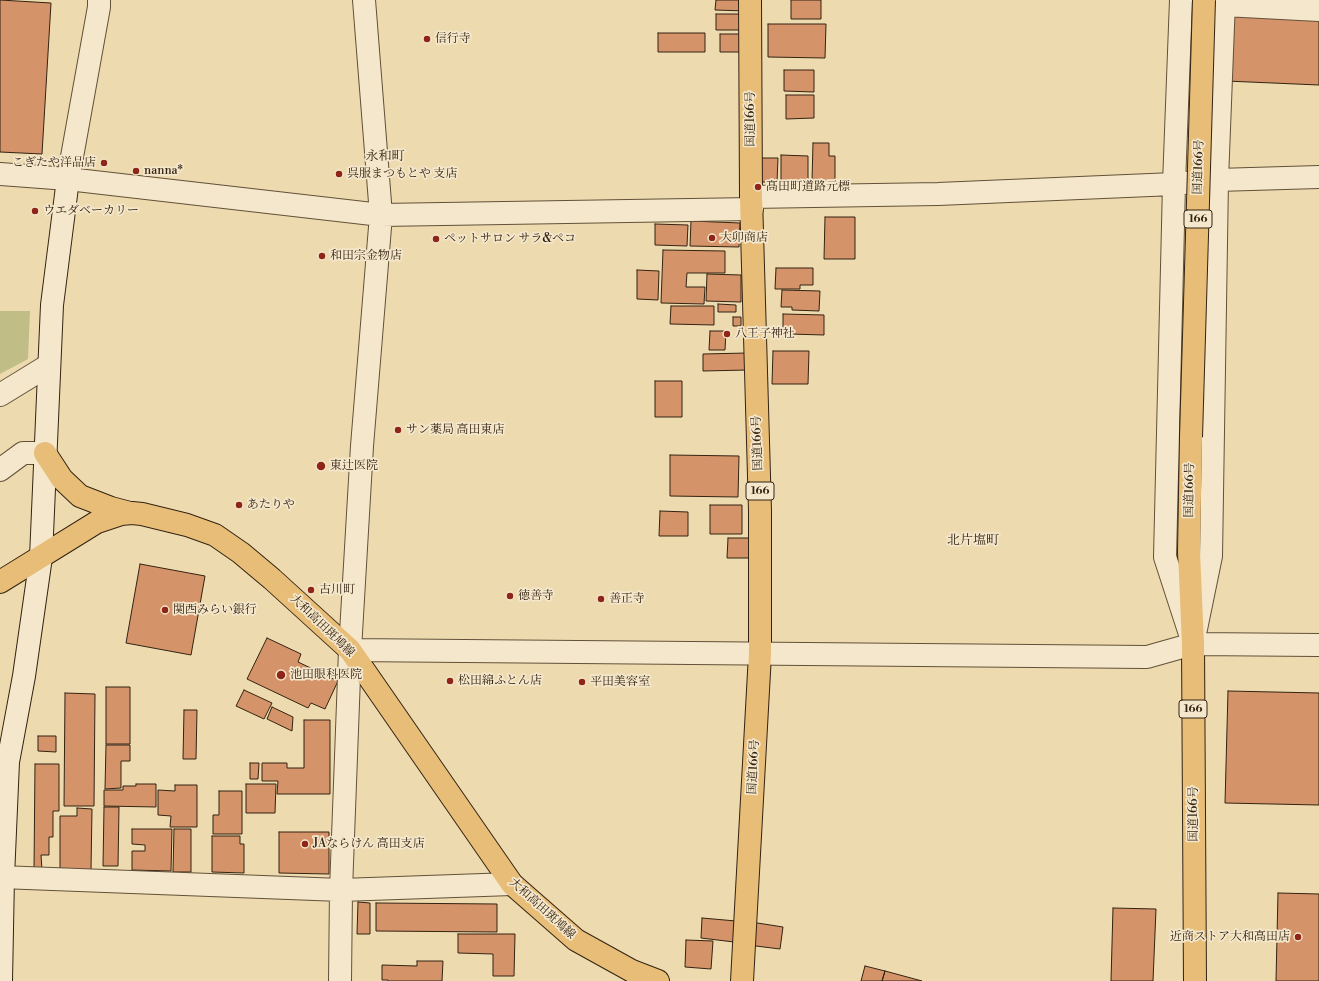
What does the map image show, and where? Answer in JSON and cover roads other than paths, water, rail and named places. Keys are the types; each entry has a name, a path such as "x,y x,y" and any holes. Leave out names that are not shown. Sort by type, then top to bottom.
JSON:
{"main road":[{"name":"国道166号","path":"742,981 760,654 760,511 751,203 750,0"},
{"name":"国道166号","path":"1195,981 1193,644 1189,552 1191,437 1217,2"},
{"path":"45,453 62,479 80,496 111,508 132,513"},
{"name":"大和高田斑鳩線","path":"0,582 97,522 122,514 142,514 187,525 214,535 241,553 272,579 350,650 512,884 576,940 632,972 658,981"}],"street":[{"path":"1,981 2,877 8,762 24,676 41,557 48,365 52,305 68,179 99,0"},
{"path":"340,981 341,890 350,650 362,446 381,215 364,0"},
{"path":"1181,0 1174,184 1165,557 1193,644"},
{"path":"1193,644 1211,556 1217,180 1217,2 1319,10"},
{"path":"0,174 68,179 381,215 751,203 1174,184 1217,180 1319,177"},
{"path":"0,395 48,365"},
{"path":"0,470 23,453 45,453"},
{"path":"350,650 1147,657 1193,644 1319,645"},
{"path":"2,877 341,890 512,884"}],"place":[{"name":"信行寺","path":"427,39"},
{"name":"こぎたや洋品店","path":"104,163"},
{"name":"nanna*","path":"136,171"},
{"name":"呉服まつもとや 支店","path":"339,174"},
{"name":"髙田町道路元標","path":"758,187"},
{"name":"ウエダベーカリー","path":"35,211"},
{"name":"大卯商店","path":"712,238"},
{"name":"ペットサロン サラ&ペコ","path":"436,239"},
{"name":"和田宗金物店","path":"322,256"},
{"name":"八王子神社","path":"727,334"},
{"name":"サン薬局 高田東店","path":"398,430"},
{"name":"東辻医院","path":"321,466"},
{"name":"あたりや","path":"239,505"},
{"name":"古川町","path":"311,590"},
{"name":"徳善寺","path":"510,596"},
{"name":"善正寺","path":"601,599"},
{"name":"関西みらい銀行","path":"165,610"},
{"name":"池田眼科医院","path":"281,675"},
{"name":"松田綿ふとん店","path":"450,681"},
{"name":"平田美容室","path":"582,682"},
{"name":"JAならけん 高田支店","path":"305,844"},
{"name":"近商ストア大和高田店","path":"1298,937"}],"district":[{"name":"永和町","path":"385,157"},
{"name":"北片塩町","path":"973,541"}]}
